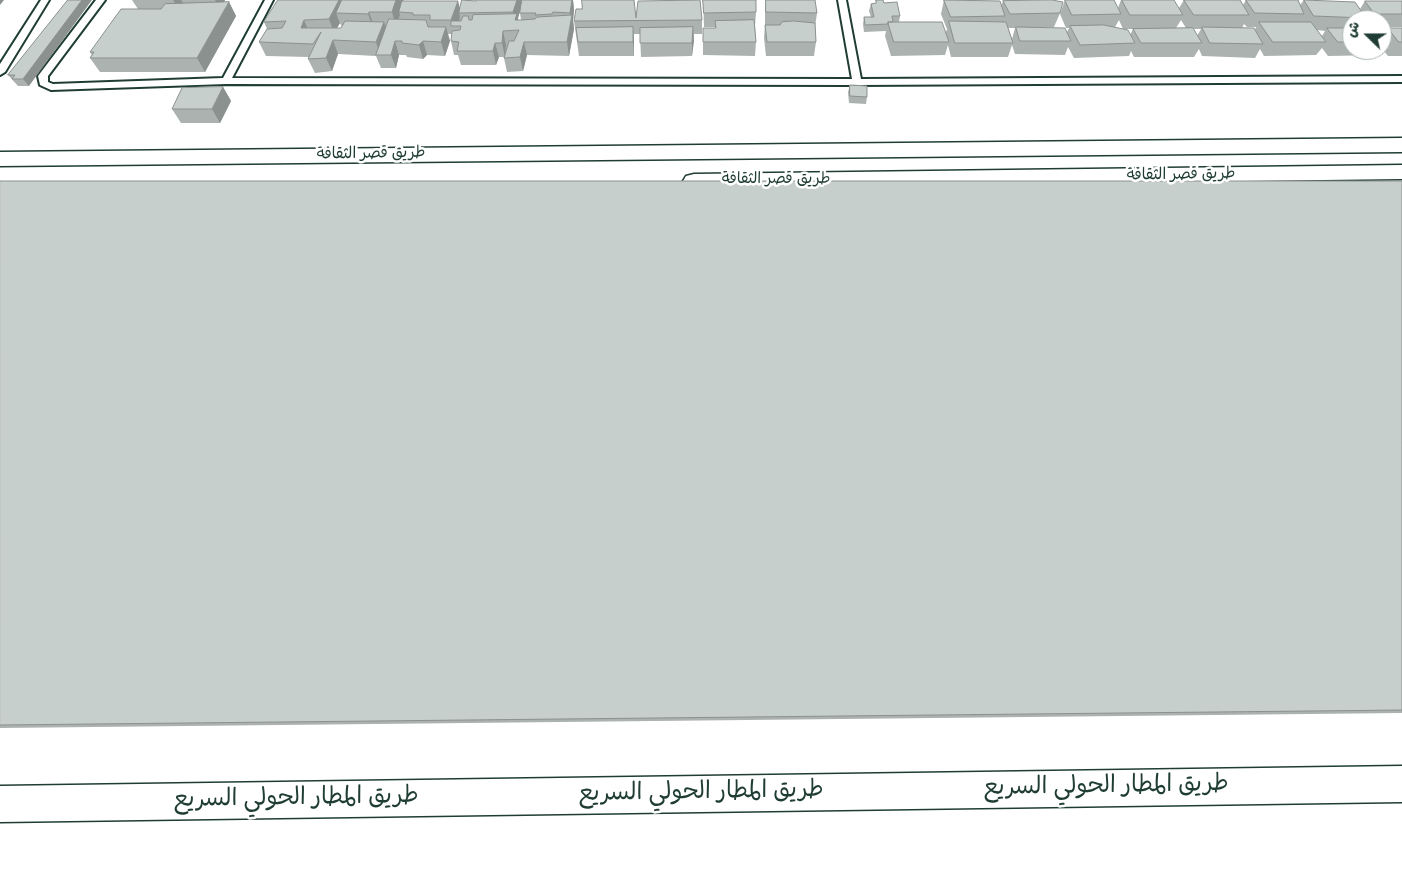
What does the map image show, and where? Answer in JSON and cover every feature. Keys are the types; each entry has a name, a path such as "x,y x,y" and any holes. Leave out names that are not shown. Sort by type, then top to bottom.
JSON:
{"main road":[{"name":"طريق قصر الثقافة","path":"0,159 1402,145"},
{"path":"994,148 989,151 985,160 991,171 1004,178"},
{"path":"886,149 900,154 908,162 908,172 898,179"},
{"name":"طريق قصر الثقافة","path":"678,181 1402,172"},
{"name":"طريق المطار الحولي السريع","path":"0,804 1402,784"}],"lane":[{"path":"0,72 45,0"},
{"path":"101,0 43,76 43,83 51,86 226,81 858,82 1402,78"},
{"path":"226,81 269,0"},
{"path":"842,0 858,82"}],"building":[{"path":"68,0 82,0 23,79 12,79 15,75 8,75"},
{"path":"278,0 339,0 329,19 304,20 301,28 341,28 345,21 384,22 376,42 333,40 326,58 308,59 321,32 313,44 259,42 267,29 282,28 286,21 264,22"},
{"path":"342,0 396,0 392,12 369,12 368,14 336,13"},
{"path":"462,0 517,0 513,12 459,13"},
{"path":"522,0 572,0 570,13 553,12 552,14 535,15 536,13 520,13"},
{"path":"582,0 634,0 636,18 638,1 700,0 702,20 574,21 576,9 582,9"},
{"path":"703,0 756,0 756,12 704,13"},
{"path":"766,0 815,0 817,13 766,12"},
{"path":"876,0 883,0 884,3 897,2 900,16 892,16 893,22 888,22 888,24 865,25 864,17 874,17 871,4 876,3"},
{"path":"944,0 1000,1 1005,16 951,17"},
{"path":"1052,0 1063,2 1060,13 1010,14 1003,1"},
{"path":"1065,0 1114,0 1121,14 1072,15"},
{"path":"1122,0 1174,0 1183,15 1130,15"},
{"path":"1184,0 1240,0 1249,15 1194,15"},
{"path":"1246,0 1298,0 1304,14 1255,13"},
{"path":"1304,0 1355,2 1360,10 1342,10 1342,17 1314,16"},
{"path":"402,1 458,1 451,20 430,20 430,15 413,15 413,13 399,12"},
{"path":"1365,1 1402,1 1402,14 1392,14 1392,10 1372,10"},
{"path":"229,2 197,58 90,58 94,52 90,52 121,9 161,9 165,4"},
{"path":"517,14 515,20 572,15 567,42 524,42 520,57 504,58 509,41 514,41 519,30 503,31 502,43 495,43 493,51 457,51 459,42 451,41 452,31 460,30 461,26 451,26 451,21 461,21 463,16 468,16 469,20 472,20 473,15"},
{"path":"389,19 426,20 428,27 446,27 441,42 423,41 419,45 395,41 391,55 376,55"},
{"path":"754,20 756,42 703,42 703,28 716,28 715,21"},
{"path":"949,21 1006,22 1013,43 955,43"},
{"path":"782,22 815,23 816,42 767,42 765,25 780,25"},
{"path":"888,22 942,22 949,42 894,42"},
{"path":"1259,22 1311,22 1326,42 1273,42"},
{"path":"1104,25 1128,30 1135,43 1080,45 1070,26"},
{"path":"633,27 633,42 578,42 576,28"},
{"path":"693,27 692,43 640,43 640,28"},
{"path":"1016,27 1065,28 1071,41 1020,41"},
{"path":"1202,27 1254,28 1263,44 1210,43"},
{"path":"1193,28 1202,43 1141,43 1133,29"},
{"path":"1327,28 1342,28 1342,42 1338,42"},
{"path":"1392,28 1402,28 1402,42 1399,42 1392,33"},
{"path":"850,85 867,86 867,97 850,96"},
{"path":"223,87 212,109 172,109 182,88"},
{"path":"0,181 1402,181 1402,710 0,725"}]}
